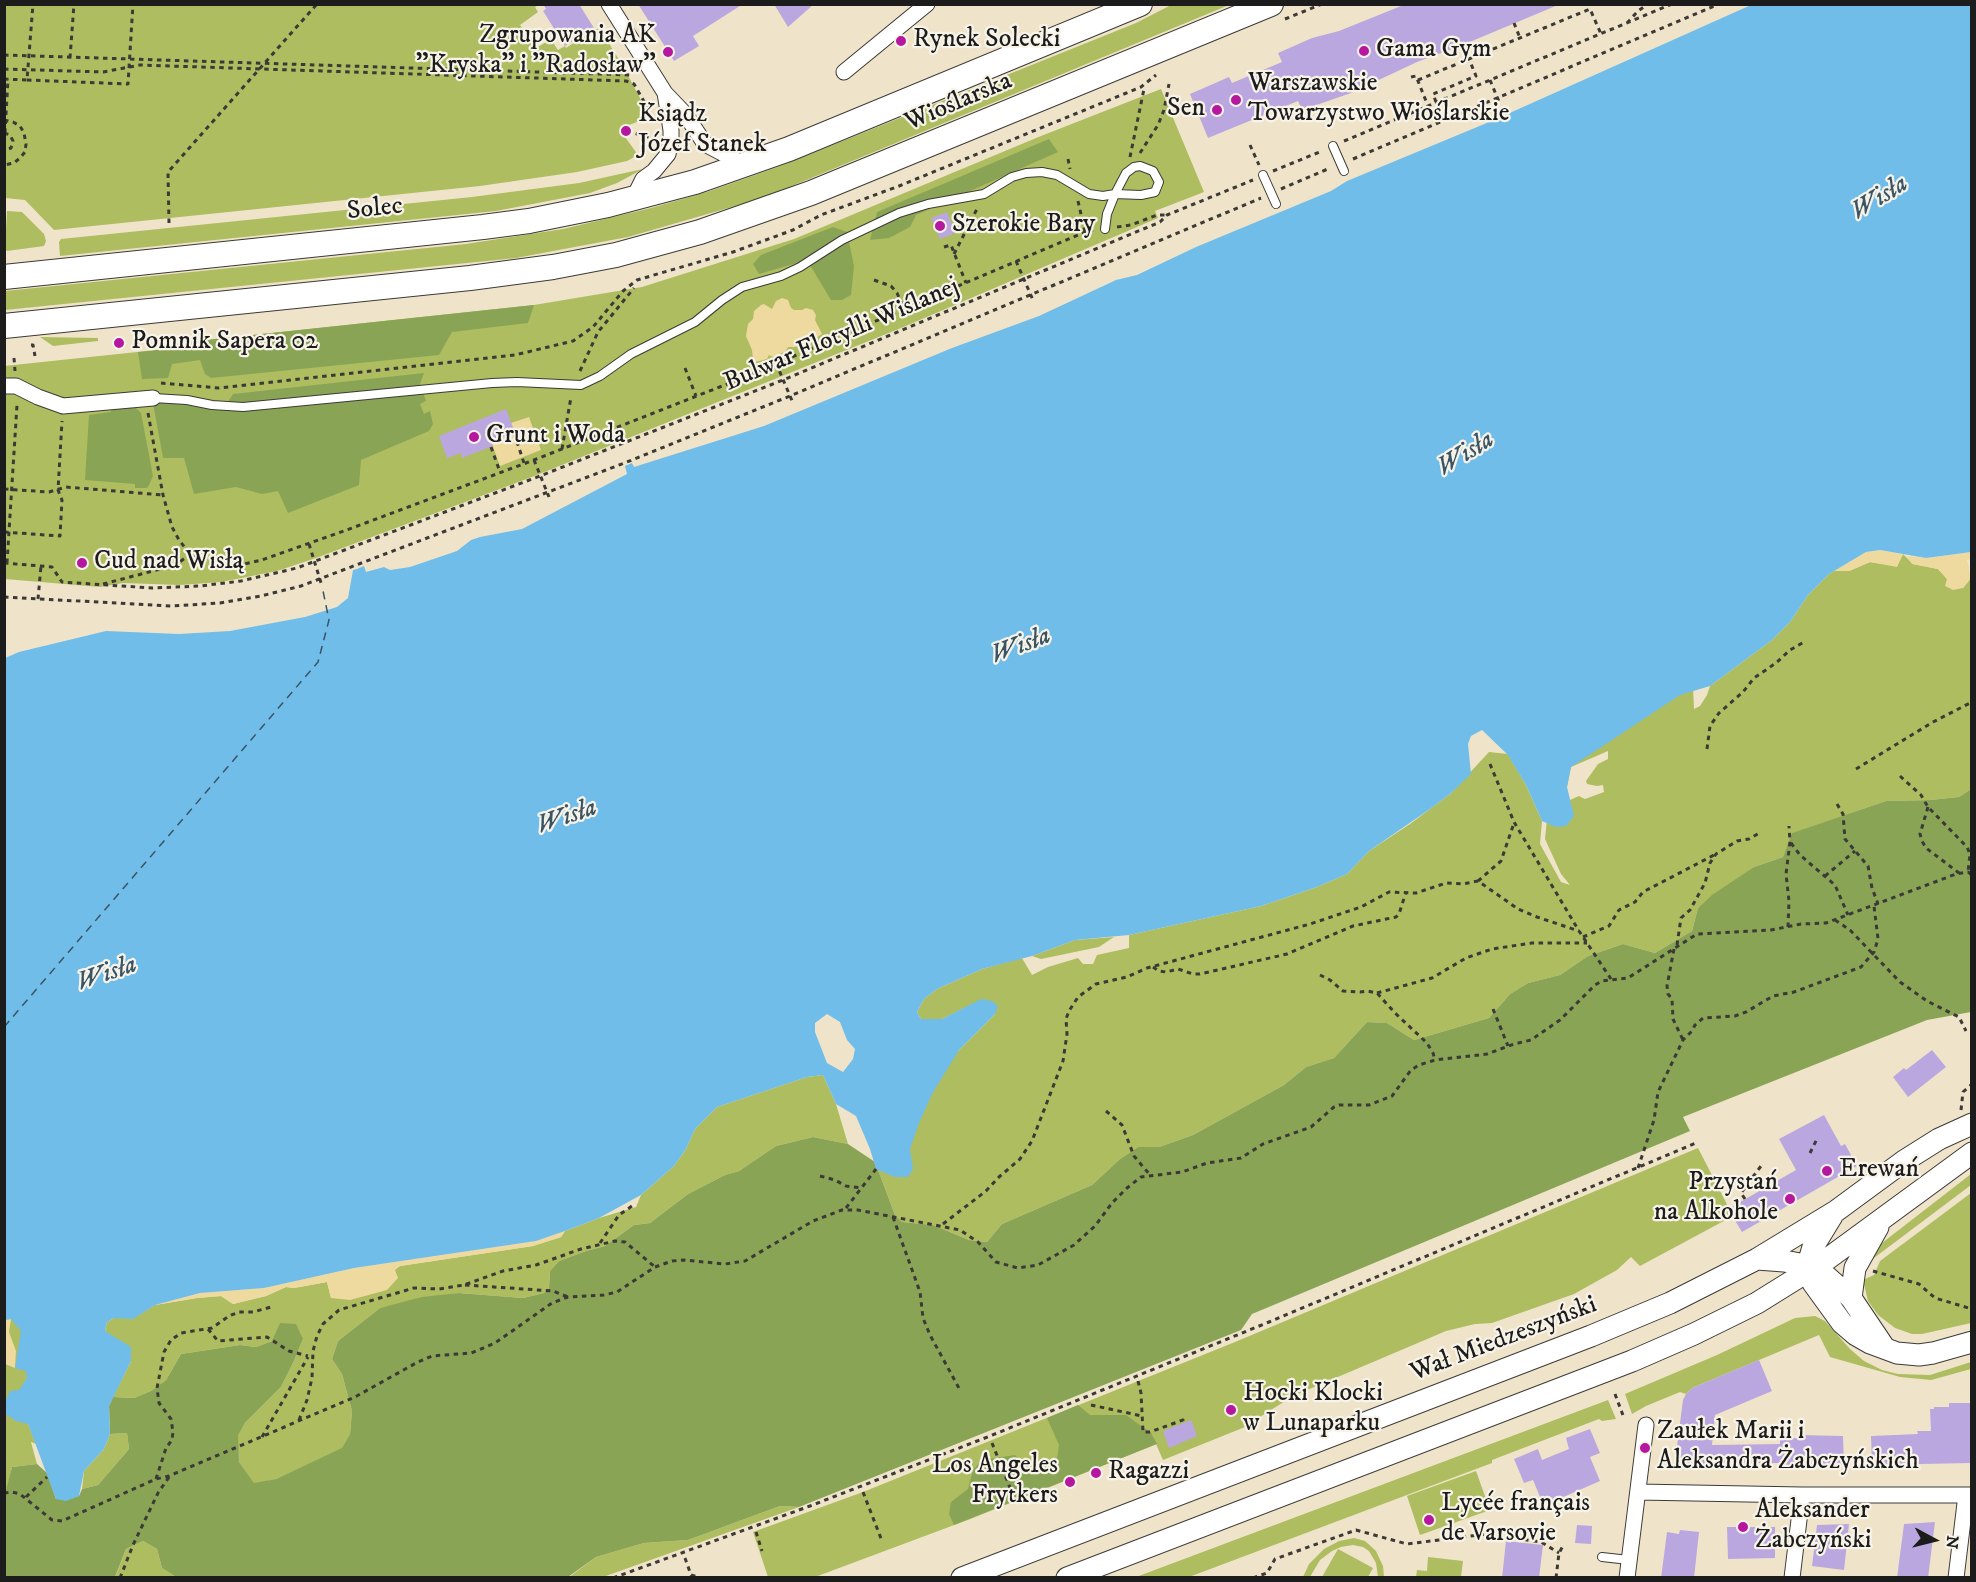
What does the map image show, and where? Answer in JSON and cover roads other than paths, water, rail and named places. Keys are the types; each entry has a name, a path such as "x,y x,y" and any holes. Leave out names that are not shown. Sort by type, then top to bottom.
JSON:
{"main road":[{"name":"Wioślarska","path":"745,165 1140,4"},
{"name":"Wioślarska","path":"4,326 516,273 616,255 734,221 869,171 1271,4"},
{"name":"Solec","path":"4,277 499,225 579,211 696,182 745,165"},
{"name":"Wał Miedzeszyński","path":"962,1578 1591,1336 1670,1303 1757,1259 1836,1211 1966,1118"},
{"path":"1067,1578 1632,1361 1694,1334 1774,1292 1882,1220 1971,1153"},
{"path":"1823,1298 1813,1283 1811,1267 1813,1247 1836,1211"},
{"path":"1850,1310 1855,1268 1882,1220"},
{"path":"1757,1259 1811,1267 1886,1349 1897,1353 1919,1355 1971,1342"},
{"path":"1774,1292 1801,1288 1850,1310"}],"street":[{"path":"609,4 665,93 685,114 705,144 745,165"},
{"path":"844,72 927,4"},
{"path":"634,197 643,179 654,171 668,154 671,130 665,93"},
{"path":"10,386 63,406 149,399"},
{"path":"1627,1578 1646,1425"},
{"path":"1638,1492 1969,1495 1956,1578"},
{"path":"1792,1578 1802,1495"}],"lane":[{"path":"1333,146 1342,167"},
{"path":"149,399 187,400 212,405 243,407 492,383 527,382 573,386 589,383 631,354 695,322 742,287 790,271 842,240 899,213 928,204 984,194 1012,177 1026,173 1042,172 1057,175 1089,194 1103,196 1114,194 1151,195 1159,182 1153,171 1140,166 1126,173 1114,194 1105,229"},
{"path":"1263,175 1276,204"},
{"path":"1602,1557 1629,1560"}],"water":[{"name":"Wisła","path":"1751,5 1971,5 1971,552 1926,558 1880,550 1866,552 1829,574 1808,595 1790,622 1772,640 1710,686 1680,695 1571,767 1567,787 1574,816 1566,826 1556,827 1542,821 1526,785 1508,755 1482,730 1471,736 1468,744 1471,774 1450,794 1369,851 1347,874 1261,906 1129,935 1075,940 1032,956 982,969 937,989 924,999 917,1012 921,1019 942,1019 981,999 992,1001 998,1006 995,1014 959,1050 932,1094 910,1149 913,1169 908,1177 895,1177 876,1169 856,1116 836,1104 823,1075 807,1077 717,1107 695,1129 686,1149 674,1166 641,1195 599,1218 565,1231 536,1241 354,1268 264,1288 200,1293 155,1305 133,1319 114,1318 107,1322 105,1331 131,1347 131,1361 109,1406 110,1434 104,1449 84,1471 79,1496 66,1501 56,1499 28,1424 16,1421 4,1413 5,1402 10,1391 19,1390 27,1378 26,1371 15,1368 21,1331 11,1319 4,1320 5,658 19,652 106,631 179,634 230,631 305,617 337,607 348,598 353,570 364,566 366,572 384,567 390,570 410,567 457,551 471,540 522,529 627,474 625,466 632,463 634,467 764,426 952,348 1039,316 1116,280 1137,275 1196,247 1331,191 1347,181 1494,120","holes":["827,1014 840,1022 847,1040 855,1049 853,1059 843,1072 827,1063 815,1032 815,1023"]}],"place":[{"name":"Rynek Solecki","path":"901,41"},
{"name":"Gama Gym","path":"1364,51"},
{"name":"Zgrupowania AK \"Kryska\" i \"Radosław\"","path":"668,52"},
{"name":"Warszawskie Towarzystwo Wioślarskie","path":"1236,100"},
{"name":"Sen","path":"1217,110"},
{"name":"Ksiądz Józef Stanek","path":"626,131"},
{"name":"Szerokie Bary","path":"940,226"},
{"name":"Pomnik Sapera 02","path":"119,343"},
{"name":"Grunt i Woda","path":"474,437"},
{"name":"Cud nad Wisłą","path":"82,563"},
{"name":"Erewań","path":"1827,1171"},
{"name":"Przystań na Alkohole","path":"1790,1199"},
{"name":"Hocki Klocki w Lunaparku","path":"1231,1410"},
{"name":"Zaułek Marii i Aleksandra Żabczyńskich","path":"1645,1448"},
{"name":"Ragazzi","path":"1096,1473"},
{"name":"Los Angeles Frytkers","path":"1070,1482"},
{"name":"Lycée français de Varsovie","path":"1429,1520"},
{"name":"Aleksander Żabczyński","path":"1743,1527"}]}
